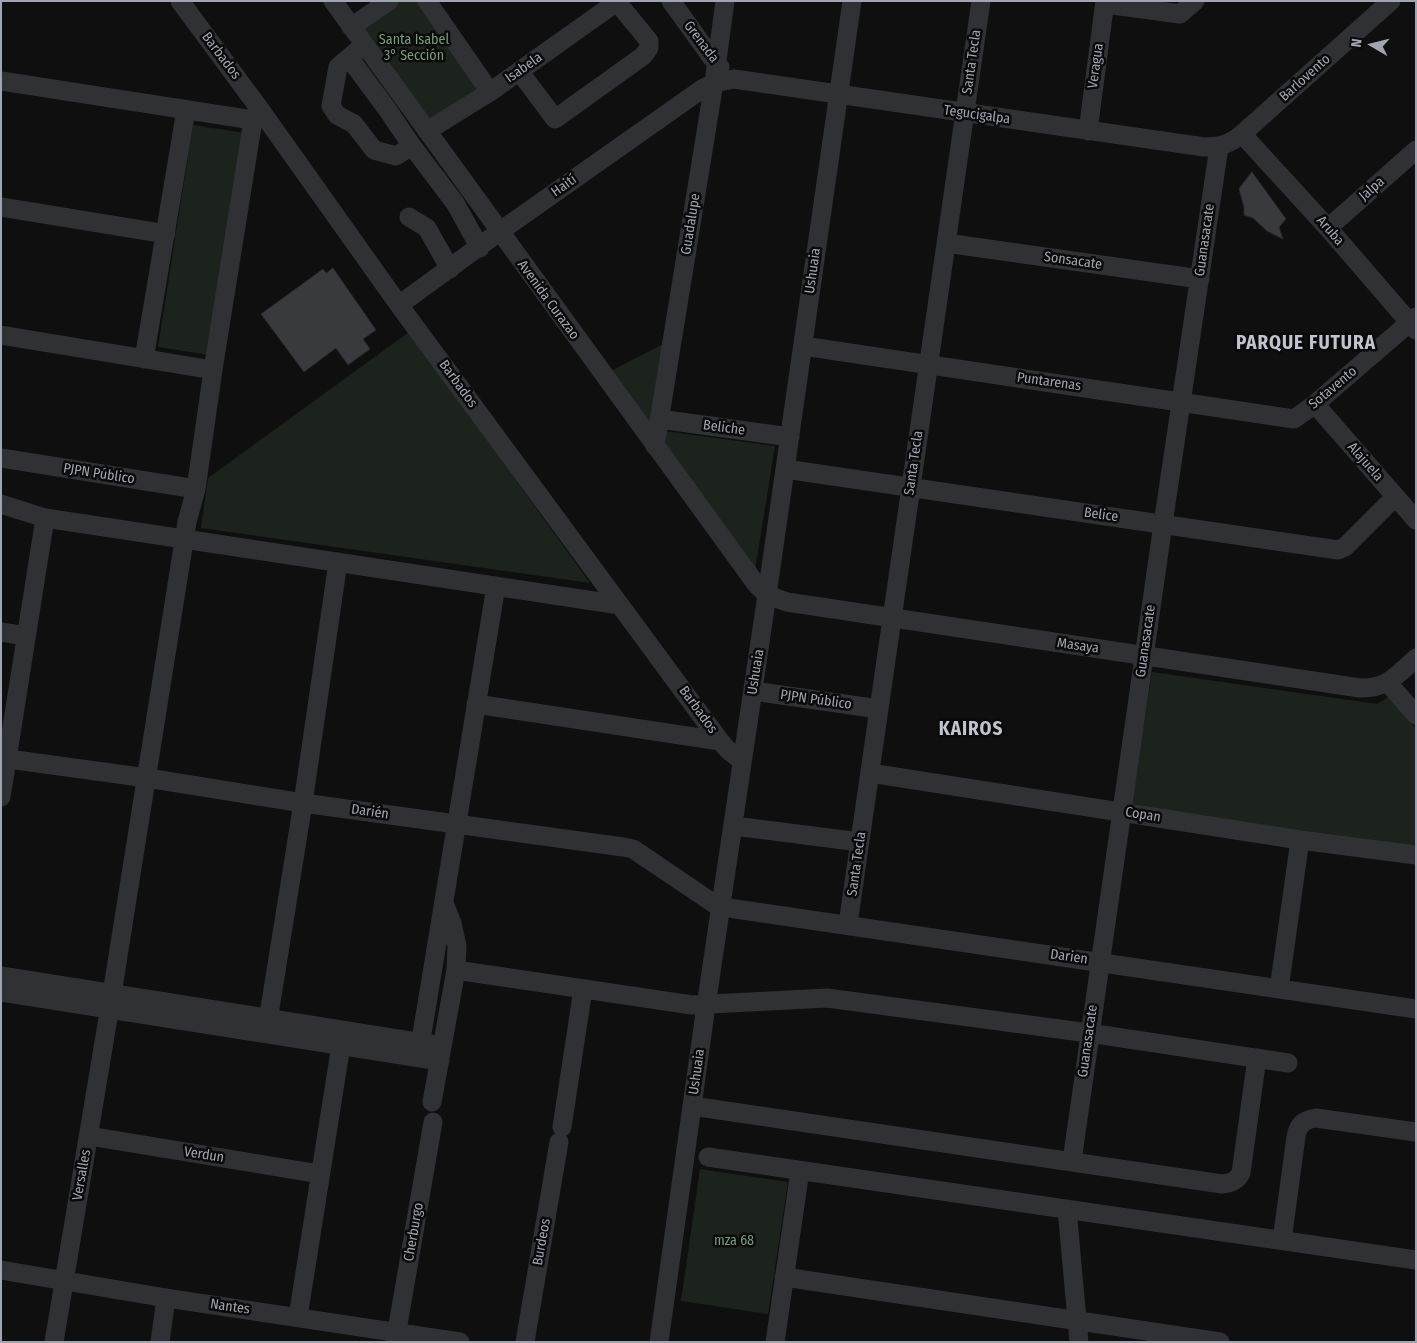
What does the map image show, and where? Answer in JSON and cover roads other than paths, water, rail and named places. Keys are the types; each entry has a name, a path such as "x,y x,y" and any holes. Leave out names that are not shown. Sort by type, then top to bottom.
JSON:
{"street":[{"name":"Barbados","path":"180,1 256,114 720,741 742,761"},
{"name":"Avenida Curazao","path":"333,1 756,584 768,595"},
{"path":"352,27 389,1"},
{"path":"427,1 490,92"},
{"name":"Grenada","path":"671,1 716,63 734,79"},
{"name":"Guadalupe","path":"655,446 714,83 725,1"},
{"name":"Ushuaia","path":"660,1342 706,1006 768,595 852,1"},
{"name":"Santa Tecla","path":"848,924 981,1"},
{"path":"1105,3 1180,14 1195,1"},
{"name":"Barlovento","path":"1242,134 1391,1"},
{"path":"519,71 555,119 643,56 649,48 649,41 618,2"},
{"name":"Isabela","path":"427,131 490,92 618,2"},
{"name":"Veragua","path":"1088,131 1105,3"},
{"path":"364,44 350,59 338,67 331,106 337,115 354,124 374,150 396,156 412,146"},
{"path":"350,59 455,203 480,248"},
{"name":"Tegucigalpa","path":"734,79 1204,148 1219,147"},
{"name":"Haití","path":"399,305 702,89 714,83 734,79"},
{"path":"1,81 186,110 256,114"},
{"path":"144,359 186,110"},
{"name":"Versalles","path":"54,1342 111,1001 184,539 196,489 213,370 256,114"},
{"path":"1219,147 1233,141 1242,134"},
{"name":"Aruba","path":"1242,134 1414,323"},
{"name":"Guanasacate","path":"1072,1161 1219,147"},
{"name":"Jalpa","path":"1328,228 1416,150"},
{"path":"1,206 166,234"},
{"path":"409,217 427,228 450,269"},
{"name":"Sonsacate","path":"946,243 1200,280"},
{"name":"Sotavento","path":"1294,419 1414,323"},
{"path":"1,335 213,370"},
{"name":"Puntarenas","path":"803,346 1294,419"},
{"name":"Alajuela","path":"1315,404 1416,520"},
{"name":"Beliche","path":"659,419 790,437"},
{"name":"PJPN Público","path":"1,458 196,489"},
{"name":"Belice","path":"786,468 1338,550 1345,547 1395,497"},
{"path":"1,504 45,518 620,605"},
{"path":"1,797 4,759 45,518"},
{"path":"268,1026 338,562"},
{"path":"419,1050 496,586"},
{"name":"Masaya","path":"768,595 787,602 892,619 1360,688 1370,688 1388,683"},
{"path":"1,632 26,636"},
{"path":"1416,658 1388,683 1416,715"},
{"name":"PJPN Público","path":"753,691 879,709"},
{"path":"476,704 720,741"},
{"name":"Darién","path":"4,759 633,849 713,904 722,907"},
{"name":"Copan","path":"870,773 1300,840 1416,855"},
{"path":"734,826 860,842"},
{"path":"1279,989 1300,840"},
{"path":"432,1102 456,970 457,946 452,923 444,902"},
{"name":"Darien","path":"722,907 1100,961 1416,1009"},
{"path":"456,970 692,1005 706,1006 815,997 827,998 1288,1063"},
{"path":"1,976 111,1001 441,1053"},
{"name":"Burdeos","path":"525,1342 583,989"},
{"path":"1,992 111,1001"},
{"path":"268,1026 341,1045 419,1050"},
{"path":"298,1317 341,1045"},
{"path":"692,1106 1222,1184 1234,1181 1241,1173 1257,1058"},
{"path":"1282,1240 1297,1129 1302,1123 1308,1119 1316,1118 1416,1132"},
{"name":"Cherburgo","path":"396,1337 433,1122"},
{"name":"Verdun","path":"89,1136 320,1174"},
{"path":"708,1157 1416,1260"},
{"path":"775,1342 800,1171"},
{"path":"1067,1209 1079,1342"},
{"name":"Nantes","path":"1,1270 166,1298 298,1317 396,1337 460,1342"},
{"path":"784,1277 1220,1342"},
{"path":"160,1342 166,1298"}],"district":[{"name":"PARQUE FUTURA","path":"1306,344"},
{"name":"KAIROS","path":"971,730"}],"park label":[{"name":"Santa Isabel 3° Sección","path":"414,48"},
{"name":"mza 68","path":"734,1241"}]}
